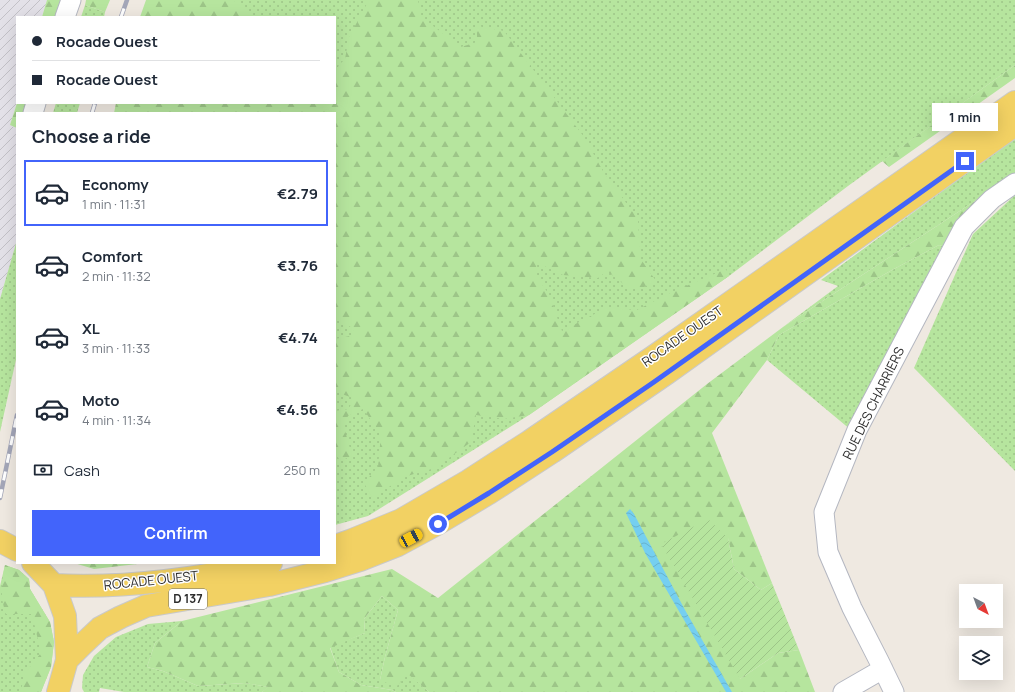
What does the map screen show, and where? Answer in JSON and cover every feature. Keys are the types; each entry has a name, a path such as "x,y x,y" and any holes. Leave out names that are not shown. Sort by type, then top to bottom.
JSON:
{"main road":[{"name":"ROCADE OUEST","path":"336,546 401,520 468,481 530,441 660,352 1015,102"},
{"name":"ROCADE OUEST","path":"67,660 100,628 146,606 269,585 325,571 360,560 398,545 438,524 546,456 667,373 1015,125"},
{"path":"0,541 16,549"},
{"path":"34,564 54,585 65,616 67,660 58,692"},
{"name":"ROCADE OUEST","path":"54,585 119,586 178,579 266,564"}],"street":[{"path":"66,16 71,0"},
{"name":"RUE DES CHARRIERS","path":"894,692 852,608 828,552 824,512 857,430 964,228 992,200 1015,183"},
{"path":"843,692 883,669"}],"shaded area":[{"path":"0,0 47,0 42,16 16,16 17,104 10,125 16,128 16,243 0,299"}],"green space":[{"path":"47,0 66,0 60,16 42,16"},
{"path":"86,0 110,0 105,12 85,5"},
{"path":"146,0 233,0 255,16 140,16"},
{"path":"173,0 1015,0 1015,65 848,186 729,276 529,415 368,516 336,525 336,112 157,112 336,104 336,16 167,16"},
{"path":"369,0 418,0 421,17 461,47 477,42 477,26 504,31 584,137 604,173 638,219 640,258 656,281 644,287 630,289 607,271 598,278 563,275 536,262 537,277 548,293 562,331 606,308 637,310 672,292 726,269 729,276 529,415 504,419 476,415 471,442 435,468 407,476 372,497 364,483 378,467 381,434 363,409 348,416 344,427 352,456 340,461 336,454 336,411 349,409 353,398 336,393 336,339 355,335 352,328 336,317 336,112 114,112 116,104 336,104 336,68 345,59 349,37"},
{"path":"85,5 105,12 104,16 81,16"},
{"path":"1015,65 1015,78 889,167 882,161"},
{"path":"17,104 27,104 23,112 16,112 16,128 10,125"},
{"path":"56,104 80,104 77,112 53,112"},
{"path":"1015,138 1015,173 783,327 838,286 821,280"},
{"path":"1015,195 1015,471 914,368 973,234"},
{"path":"978,199 948,248 939,245 892,270 779,335 767,360 712,433 772,583 761,590 734,569 728,538 740,679 778,653 799,650 815,692 429,692 408,674 396,687 380,680 398,610 382,596 364,619 365,633 330,648 339,672 361,685 396,692 262,692 268,687 245,683 198,686 163,671 147,667 155,643 182,621 392,569 438,598 707,384 783,327"},
{"path":"16,243 16,360 0,432 0,299"},
{"path":"939,245 948,248 851,430 767,360 779,335 892,270"},
{"path":"708,519 728,538 734,569 761,590 772,583 799,650 778,653 740,679 661,544"},
{"path":"77,564 137,564 94,569"},
{"path":"5,565 19,570 29,579 30,589 50,622 54,642 51,667 41,692 0,692 0,586"},
{"path":"5,565 19,570 29,579 30,589 50,622 54,642 51,667 41,692 21,692 24,674 41,653 32,614 6,614 2,590"},
{"path":"382,596 398,610 380,680 408,673 429,692 396,692 361,685 339,672 330,647 365,633 364,619"},
{"path":"182,621 155,643 147,667 163,671 198,686 245,683 269,687 262,692 124,692 100,688 99,692 84,692 82,688 83,675 94,656 116,637 148,624"}],"water":[{"path":"630,509 732,692 726,692 645,553 626,513"}],"railway":[{"path":"121,16 127,0"},
{"path":"92,112 95,104"},
{"path":"0,498 16,420"}],"route":[{"path":"438,524 552,452 654,382 965,161"}]}
